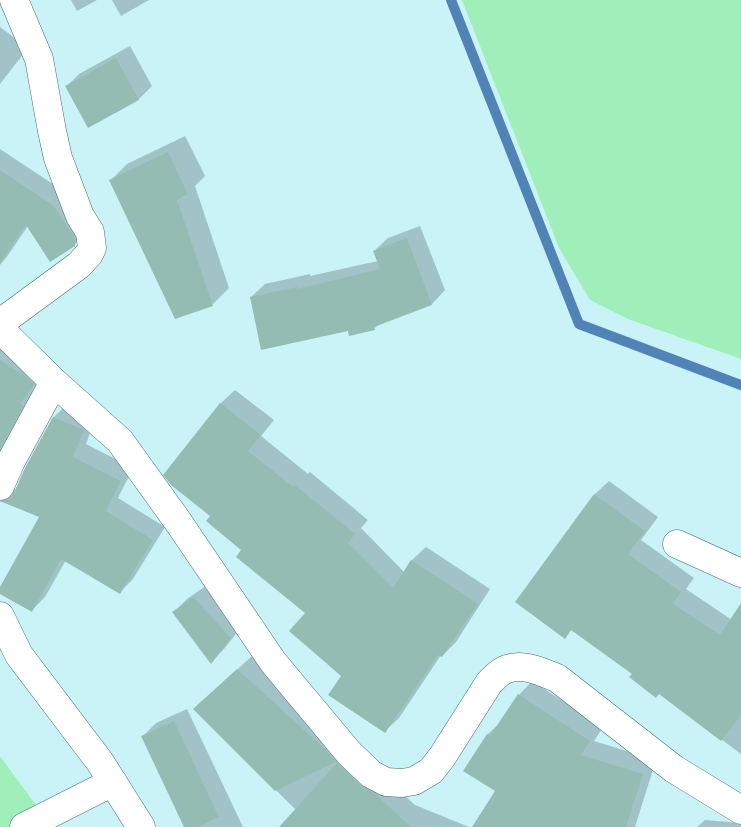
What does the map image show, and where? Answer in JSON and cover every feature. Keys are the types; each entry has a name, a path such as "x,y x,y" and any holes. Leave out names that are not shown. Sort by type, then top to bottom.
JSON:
{"street":[{"path":"0,323 79,266 92,248 90,232 80,216 58,158 39,59 14,0"},
{"path":"0,329 54,382 120,441 179,523 273,662 350,753 371,774 386,782 402,783 414,781 430,771 442,757 489,683 498,674 508,669 523,667 536,669 557,678 674,769 741,810"},
{"path":"0,486 11,461 54,382"},
{"path":"677,544 741,573"},
{"path":"0,616 19,655 61,709 113,782 141,827"},
{"path":"24,827 113,782"}],"green space":[{"path":"462,0 741,0 741,359 628,319 590,300 559,248"},
{"path":"0,756 52,827 0,827"}],"building":[{"path":"116,58 139,100 88,128 65,86"},
{"path":"168,152 188,194 177,200 213,306 175,319 109,180"},
{"path":"0,170 54,206 75,238 75,246 50,262 26,225 0,263"},
{"path":"407,238 432,305 374,327 375,330 349,336 348,331 261,350 250,297 297,287 297,289 380,269 373,251"},
{"path":"0,360 27,377 34,384 20,404 24,405 0,449"},
{"path":"220,403 261,435 248,451 293,487 295,485 355,534 348,543 393,588 411,560 478,604 442,657 438,655 385,733 328,695 341,676 289,631 305,613 236,557 241,550 206,521 210,516 171,485 163,475"},
{"path":"53,417 84,430 73,457 121,481 106,511 153,540 120,594 61,559 32,612 0,594 0,587 39,517 0,501 9,499 14,493 25,468"},
{"path":"594,494 645,531 628,554 681,592 673,604 720,635 741,603 741,715 721,741 659,694 656,698 629,677 632,674 571,630 565,639 515,602"},
{"path":"193,597 231,638 211,664 172,612"},
{"path":"237,669 325,749 336,762 275,791 193,709"},
{"path":"518,694 590,741 581,755 643,774 626,827 472,827 495,791 463,771 487,734 490,736"},
{"path":"174,721 219,817 198,827 184,827 141,736"},
{"path":"337,763 360,785 374,793 411,827 279,827"}],"waterway":[{"path":"451,0 579,324 741,385"}]}
